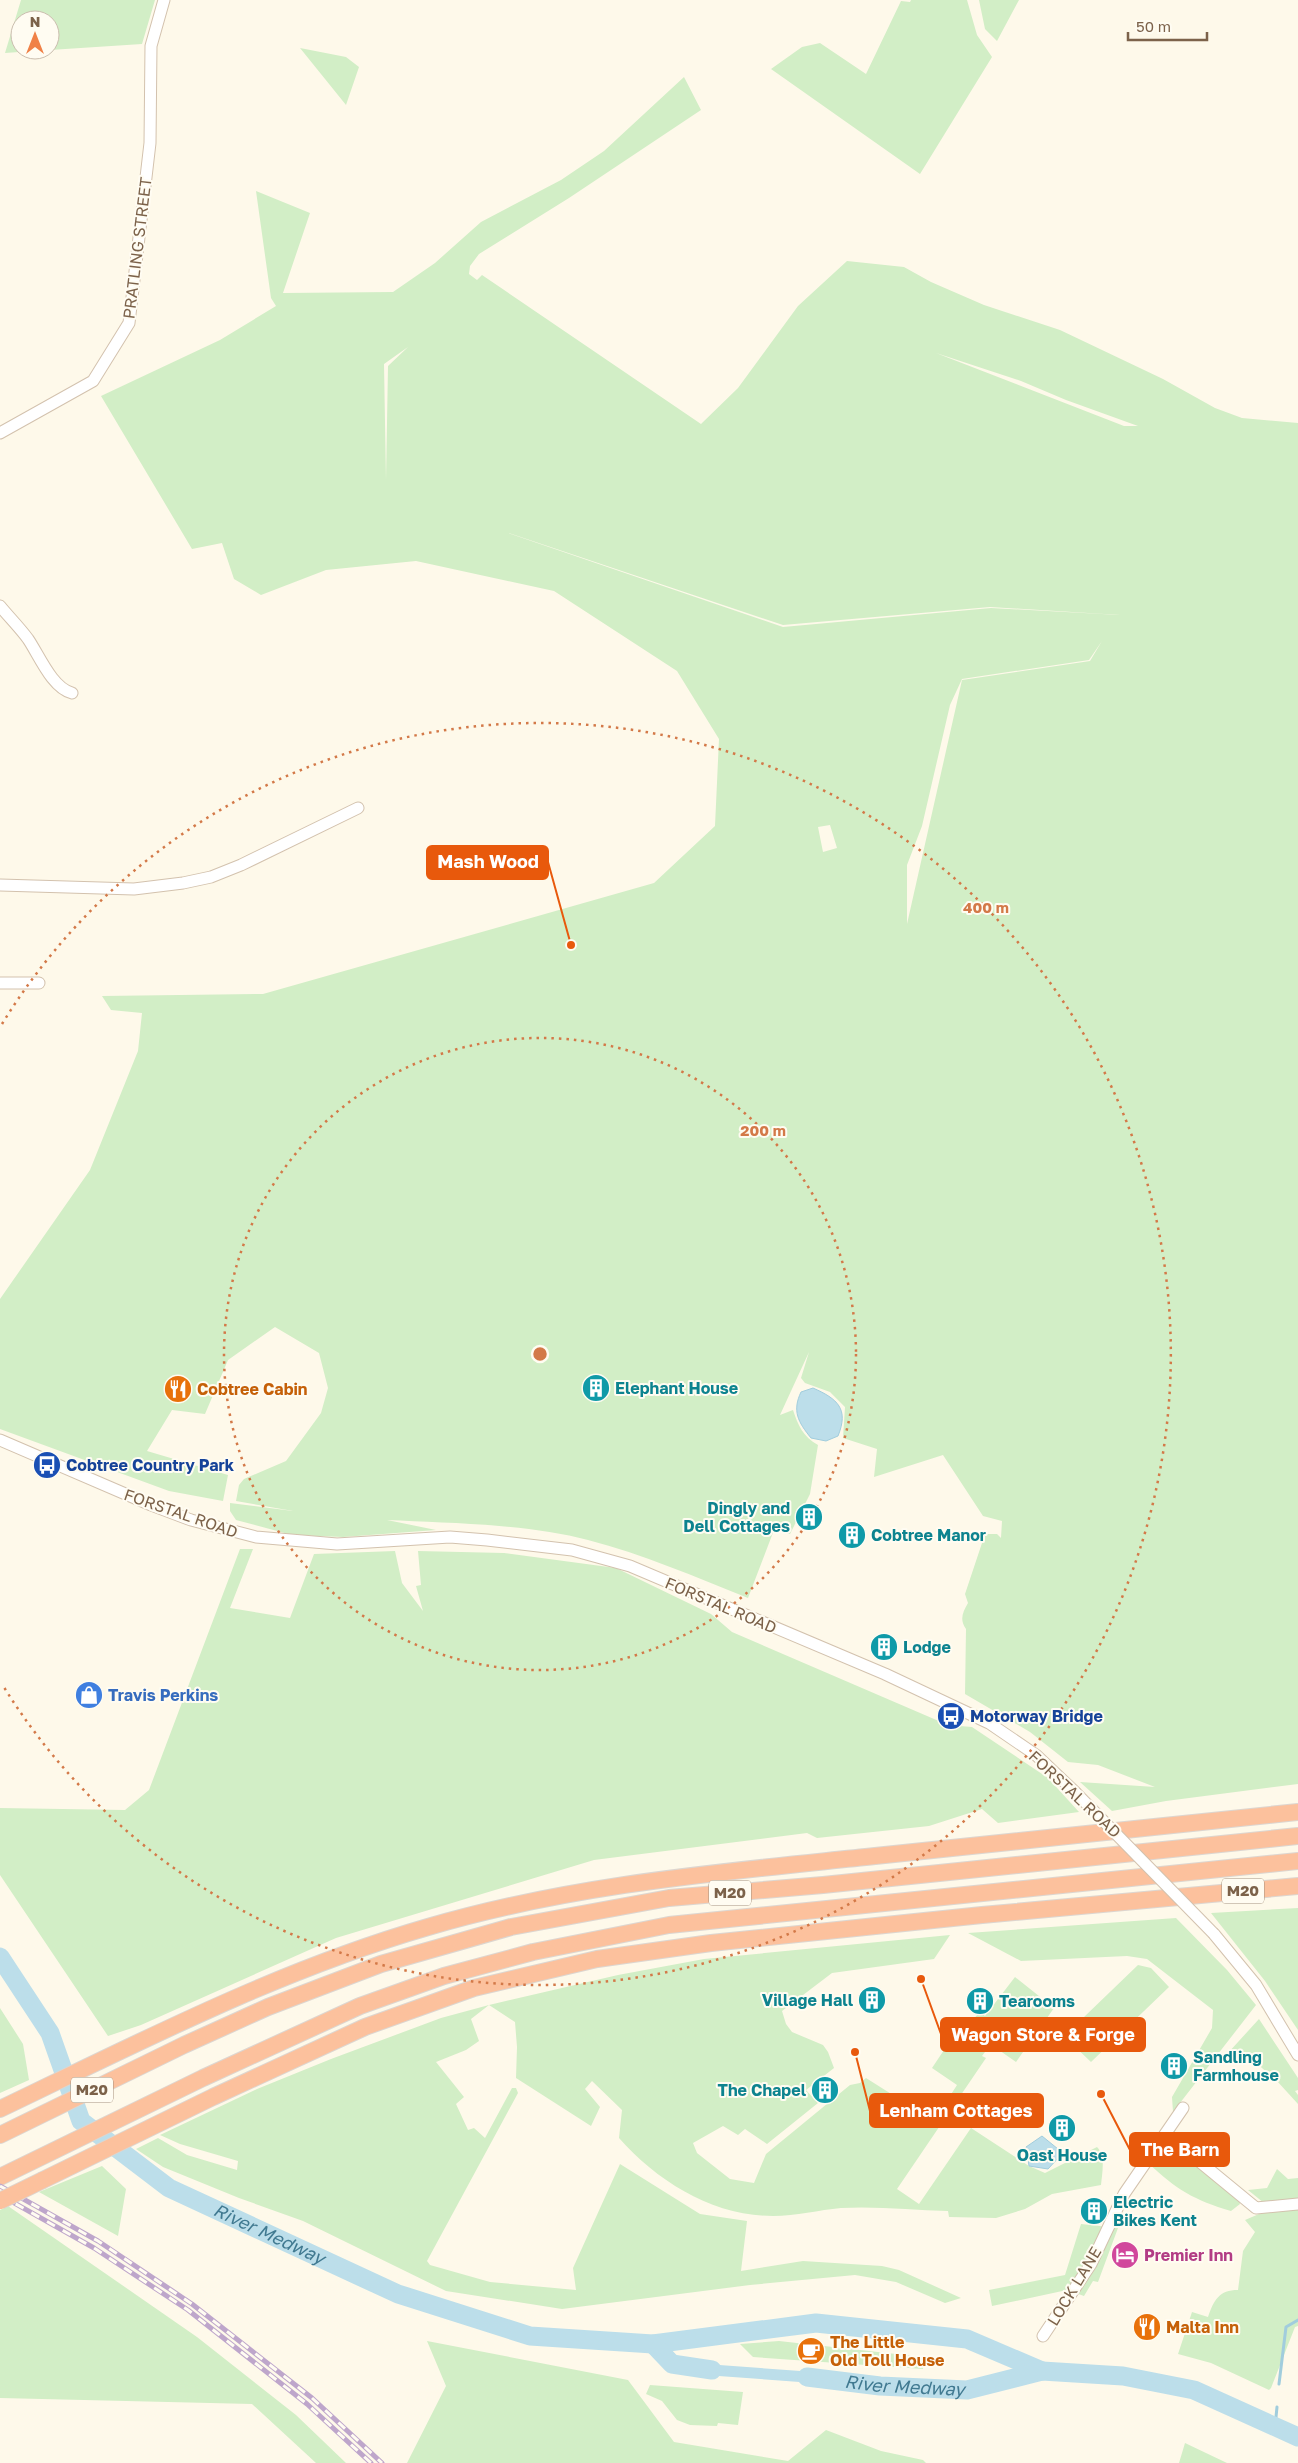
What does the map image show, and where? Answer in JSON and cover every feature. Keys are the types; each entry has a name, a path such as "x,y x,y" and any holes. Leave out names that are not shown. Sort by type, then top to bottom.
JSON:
{"highway":[{"name":"M20","path":"1196,1822 1298,1803"},
{"name":"M20","path":"0,2109 274,1980 381,1941 438,1924 549,1896 608,1886 765,1868 1298,1812"},
{"name":"M20","path":"0,2135 184,2045 268,2007 381,1964 511,1927 669,1898 823,1885 1298,1836"},
{"name":"M20","path":"0,2177 203,2078 360,2006 444,1976 533,1952 669,1925 1298,1861"},
{"name":"M20","path":"0,2201 214,2097 365,2027 474,1988 597,1959 833,1930 1298,1886"},
{"name":"M20","path":"1188,1897 1298,1893"}],"street":[{"name":"PRATLING STREET","path":"0,433 93,381 129,323 150,143 151,46 164,0"},
{"path":"0,606 27,638 56,682 66,692 72,693"},
{"path":"0,885 134,889 211,877 241,865 358,808"},
{"path":"0,983 39,983"},
{"name":"FORSTAL ROAD","path":"0,1440 151,1505 199,1522 256,1537 337,1544 450,1538 487,1540 572,1550 630,1566 885,1674 989,1722 1036,1755 1075,1792 1214,1934 1256,1985 1298,2055"},
{"name":"LOCK LANE","path":"1043,2336 1091,2264 1124,2194 1183,2108"},
{"path":"1166,2134 1256,2208 1298,2204"}],"green space":[{"path":"21,0 155,0 142,44 60,49 60,10 18,10"},
{"path":"911,0 967,0 977,35 992,57 920,174 771,69 802,47 820,43 866,74 901,1 910,2"},
{"path":"979,0 1019,0 997,41 985,29"},
{"path":"10,36 10,53 5,53"},
{"path":"300,48 346,57 359,67 346,105"},
{"path":"684,77 701,110 569,198 479,254 470,266 469,274 477,280 482,275 701,424 738,388 798,306 847,261 904,267 931,282 984,305 1060,330 1163,379 1215,408 1242,418 1298,423 1298,1784 1166,1801 1112,1811 1080,1782 1155,1787 1098,1765 1068,1762 1030,1732 965,1694 966,1629 962,1619 968,1603 965,1594 985,1534 997,1534 1001,1538 1002,1521 983,1516 943,1455 874,1477 877,1449 843,1438 845,1407 830,1392 805,1383 801,1378 809,1352 780,1415 793,1410 802,1430 808,1438 818,1445 810,1494 790,1534 774,1530 748,1598 629,1552 588,1540 515,1527 387,1520 436,1530 343,1537 292,1535 236,1520 230,1511 230,1503 293,1511 236,1501 239,1485 244,1479 286,1461 321,1413 328,1388 319,1353 275,1327 228,1360 205,1414 172,1410 147,1451 228,1475 223,1501 169,1491 0,1429 0,1299 90,1170 138,1051 142,1013 111,1010 102,996 263,994 654,883 715,826 719,739 677,671 554,591 416,561 326,570 261,595 234,579 222,543 192,549 101,396 220,340 276,306 271,298 256,191 310,213 283,293 393,292 435,263 481,222 561,180 604,151","holes":["408,347 388,366 386,480 384,364","936,353 1021,381 1066,400 1138,426 1124,426","479,523 783,625 990,607 1120,615 991,608 783,627","1102,641 1090,661 962,680 907,924 907,865 922,826 950,705 962,679 1089,660","830,825 837,848 823,852 818,827"]},
{"path":"240,1549 253,1549 230,1608 290,1618 314,1554 395,1551 402,1583 423,1611 416,1586 421,1585 418,1551 504,1553 616,1568 711,1614 732,1632 948,1725 972,1727 1048,1778 1079,1812 998,1823 982,1809 929,1826 817,1838 807,1833 594,1860 336,1938 141,2025 108,2036 0,1875 0,1808 125,1810 149,1790"},
{"path":"1298,1908 1298,2030 1265,1981 1211,1913"},
{"path":"1176,1918 1227,1970 1256,2005 1173,2112 1172,2097 1212,2028 1213,2010 1147,1959 1127,1956 1021,1961 968,1933"},
{"path":"950,1935 934,1959 832,1973 782,2011 786,2024 792,2032 823,2045 828,2052 834,2068 806,2090 818,2103 767,2144 745,2129 738,2135 723,2126 693,2143 697,2153 730,2179 754,2183 766,2154 850,2085 860,2083 866,2078 934,2121 957,2085 932,2068 958,2029 988,2048 982,2056 986,2058 897,2189 919,2204 971,2128 1029,2166 1045,2173 1097,2147 1102,2155 1101,2185 1052,2194 1025,2209 996,2218 949,2217 948,2211 881,2208 841,2208 773,2216 729,2210 688,2194 651,2169 634,2154 619,2138 622,2110 592,2081 585,2089 600,2107 591,2126 516,2078 517,2047 515,2022 489,2005 618,1975 704,1959"},
{"path":"1138,1965 1151,1968 1169,1987 1091,2062 1069,2041 1080,2030 1084,2017"},
{"path":"1015,1977 1054,2008 1016,2062 966,2027 980,2012 985,2016"},
{"path":"489,2005 471,2019 479,2041 466,2050 436,2062 464,2097 456,2104 468,2130 474,2128 485,2138 512,2088 516,2088 518,2093 427,2261 430,2265 490,2282 576,2290 573,2268 620,2164 700,2214 747,2221 741,2271 803,2261 882,2266 899,2270 961,2298 945,2303 896,2282 855,2275 750,2285 562,2309 446,2291 303,2221 239,2198 163,2167 136,2149 158,2138 187,2155 237,2170 238,2161 180,2144 160,2135 257,2089 331,2059 441,2018"},
{"path":"0,2008 23,2044 29,2080 0,2093"},
{"path":"1259,2019 1298,2078 1298,2090 1295,2091 1298,2095 1298,2104 1277,2081 1246,2054 1233,2058 1228,2053"},
{"path":"1162,2145 1192,2162 1239,2200 1240,2204 1231,2211 1196,2198 1177,2187 1148,2163"},
{"path":"102,2166 126,2189 118,2236 39,2192"},
{"path":"1277,2169 1288,2179 1298,2178 1298,2198 1264,2203 1248,2190 1267,2188"},
{"path":"8,2206 197,2337 296,2415 346,2463 316,2463 252,2404 0,2398 0,2210"},
{"path":"1298,2207 1298,2326 1295,2327 1271,2388 1269,2390 1211,2363 1178,2354 1192,2312 1208,2317 1218,2297 1226,2292 1238,2290 1243,2251 1255,2232 1245,2220 1266,2211"},
{"path":"1081,2224 1118,2228 1098,2282 1093,2281 1084,2296 1067,2290 992,2306 989,2290 1065,2275"},
{"path":"427,2341 628,2380 674,2442 788,2461 826,2430 881,2451 923,2460 926,2463 407,2463 446,2386"},
{"path":"779,2341 923,2357 923,2369 753,2357 740,2344"},
{"path":"650,2385 743,2392 738,2425 718,2423 717,2426 690,2425 677,2420 662,2401 646,2394"},
{"path":"1185,2443 1227,2463 1179,2463"}],"water":[{"path":"813,1388 829,1396 835,1401 842,1412 838,1436 826,1441 811,1438 798,1416 797,1405 801,1392"},
{"path":"1042,2136 1058,2149 1061,2155 1048,2169 1029,2166 1026,2147"}],"waterway":[{"name":"River Medway","path":"0,1957 50,2033 81,2121 169,2188 398,2294 530,2336 653,2344 816,2323 967,2339 1042,2371"},
{"path":"1279,2384 1286,2327 1298,2320"},
{"name":"River Medway","path":"653,2344 672,2364 712,2370"},
{"name":"River Medway","path":"712,2370 807,2377"},
{"name":"River Medway","path":"807,2377 880,2386 967,2390 1042,2371 1123,2376 1194,2390 1298,2437"},
{"path":"1275,2427 1277,2407"}],"railway":[{"path":"0,2186 98,2241 192,2304 312,2398 382,2463"},
{"path":"0,2195 94,2248 188,2310 307,2404 371,2463"}],"place":[{"name":"Mash Wood","path":"571,945"},
{"name":"Elephant House","path":"596,1388"},
{"name":"Cobtree Cabin","path":"178,1389"},
{"name":"Cobtree Country Park","path":"47,1465"},
{"name":"Dingly and Dell Cottages","path":"809,1517"},
{"name":"Cobtree Manor","path":"852,1535"},
{"name":"Lodge","path":"884,1647"},
{"name":"Travis Perkins","path":"89,1695"},
{"name":"Motorway Bridge","path":"951,1716"},
{"name":"Wagon Store & Forge","path":"921,1979"},
{"name":"Village Hall","path":"872,2000"},
{"name":"Tearooms","path":"980,2001"},
{"name":"Lenham Cottages","path":"855,2052"},
{"name":"Sandling Farmhouse","path":"1174,2066"},
{"name":"The Chapel","path":"825,2090"},
{"name":"The Barn","path":"1101,2094"},
{"name":"Oast House","path":"1062,2128"},
{"name":"Electric Bikes Kent","path":"1094,2211"},
{"name":"Premier Inn","path":"1125,2255"},
{"name":"Malta Inn","path":"1147,2327"},
{"name":"The Little Old Toll House","path":"811,2351"}]}
